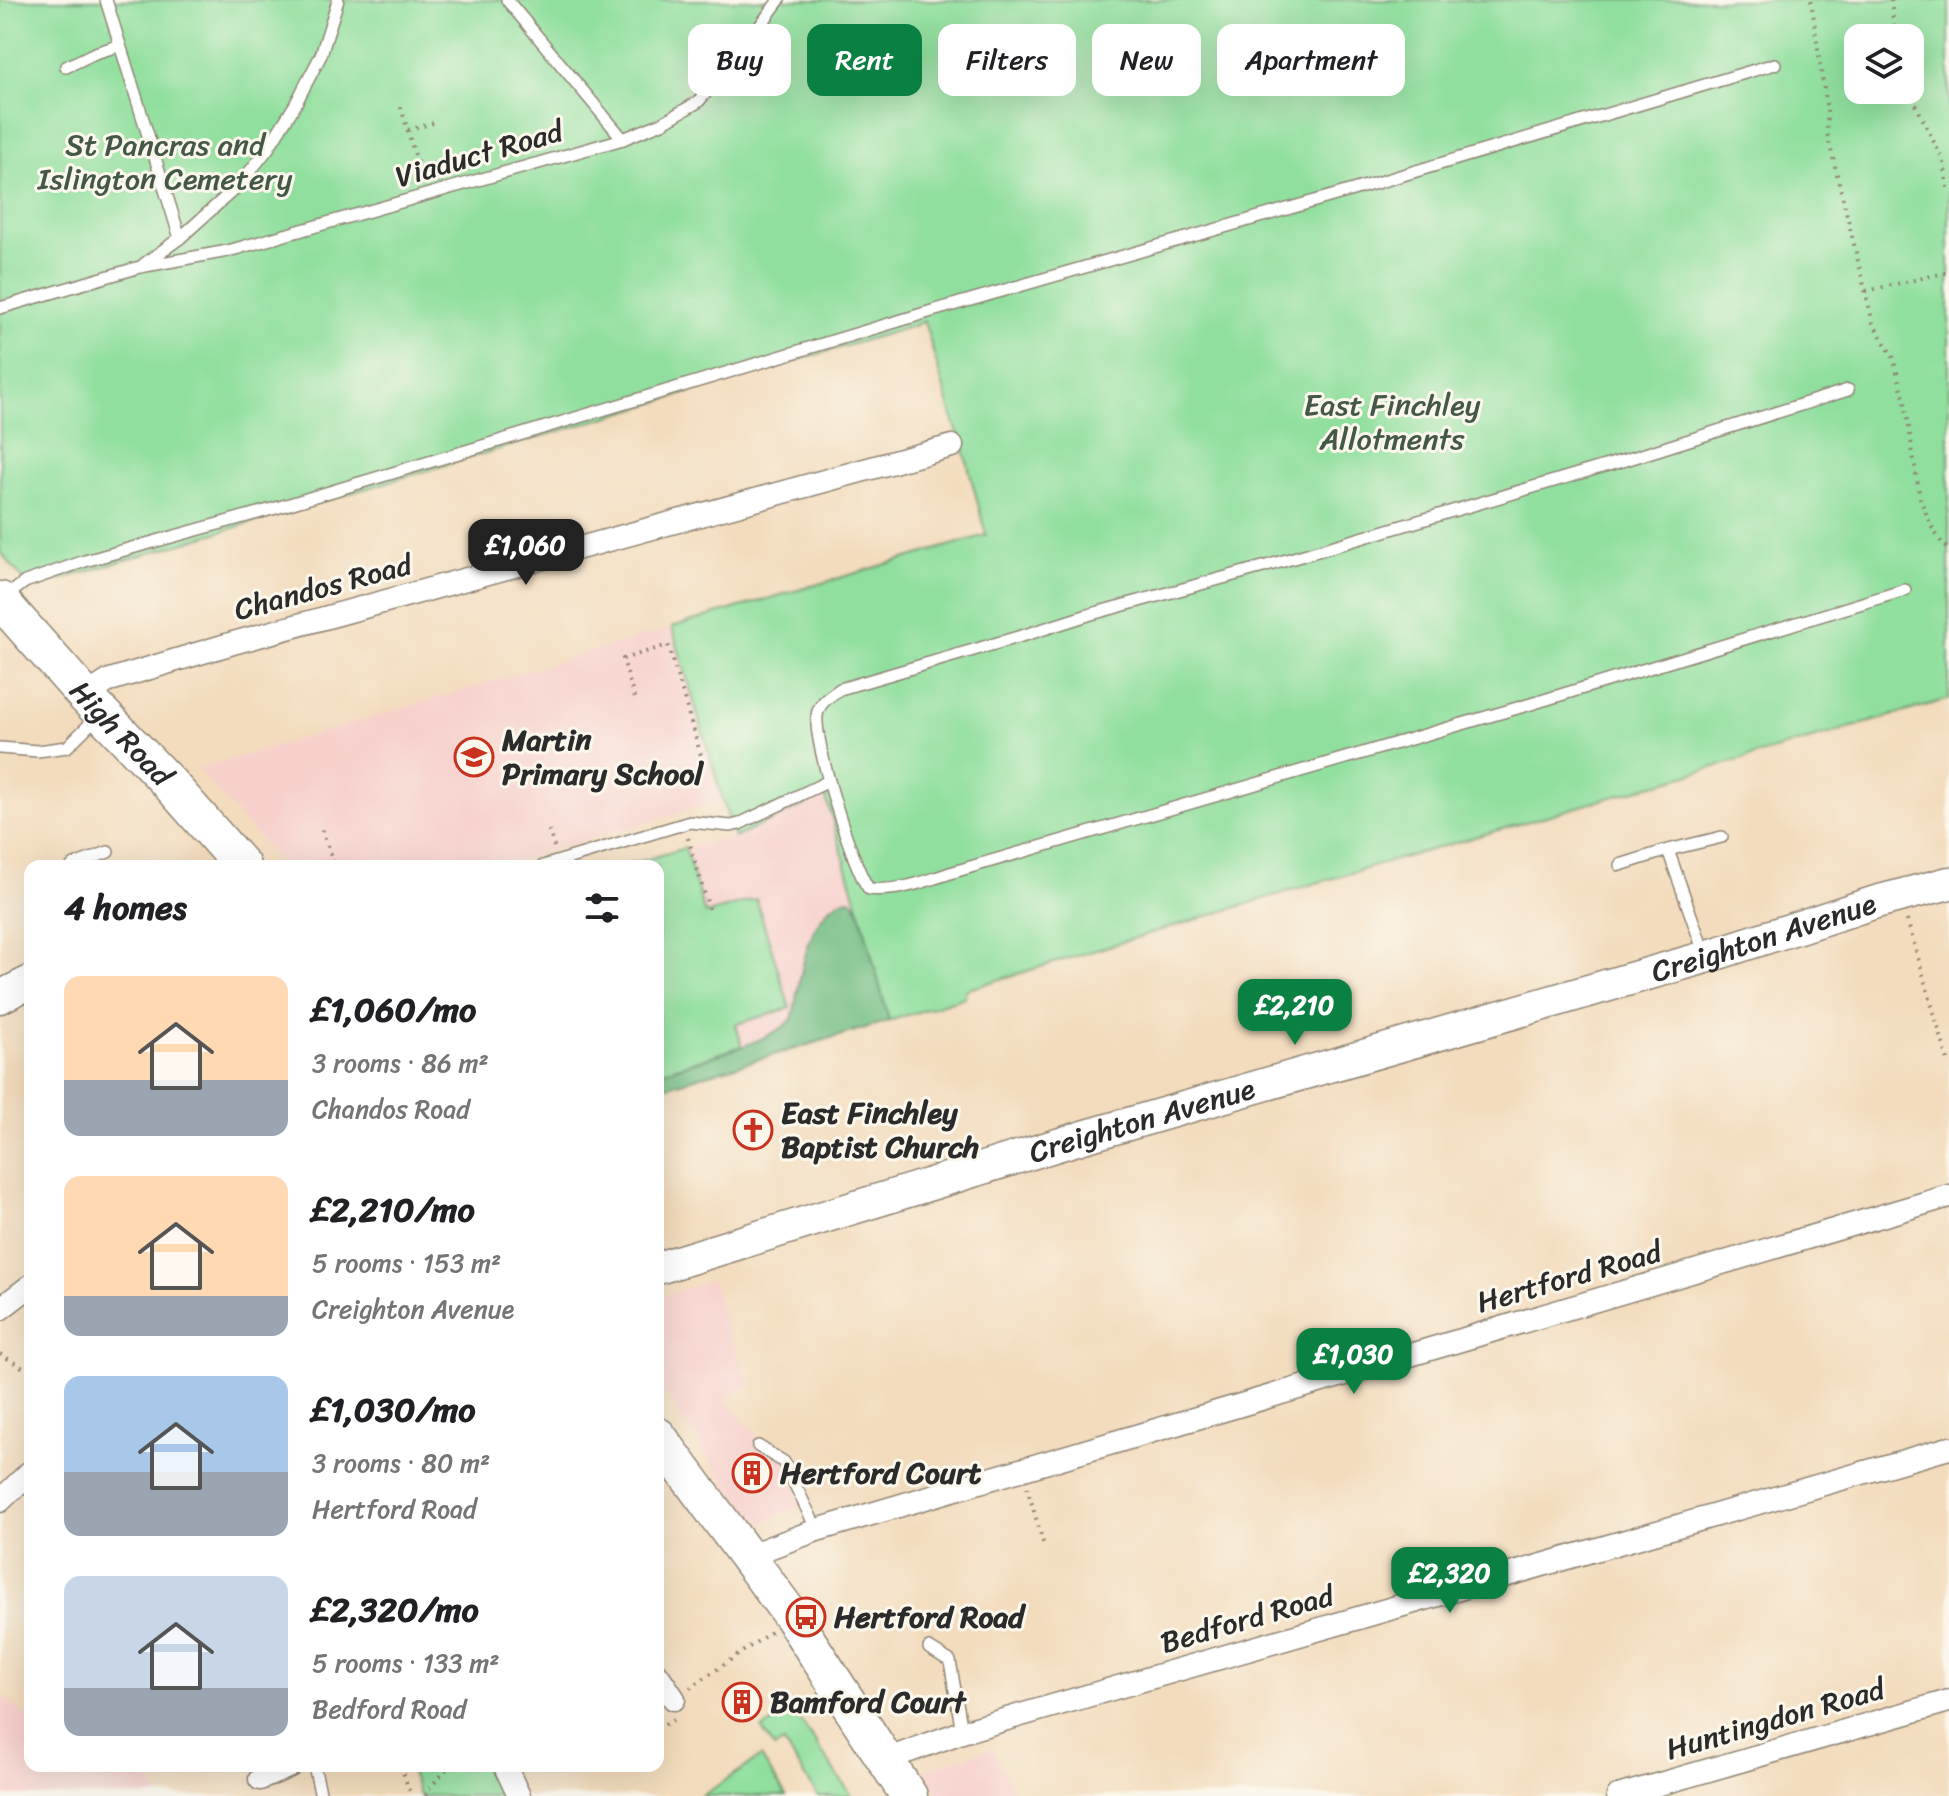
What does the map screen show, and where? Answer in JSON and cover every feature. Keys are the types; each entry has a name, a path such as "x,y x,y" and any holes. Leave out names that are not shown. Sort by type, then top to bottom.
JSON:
{"main road":[{"name":"High Road","path":"0,600 237,860"},
{"path":"664,1444 792,1617 909,1796"}],"street":[{"name":"Chandos Road","path":"94,704 110,680 233,643 952,446"},
{"name":"Creighton Avenue","path":"664,1266 1080,1138 1706,957 1876,902 1949,883"},
{"path":"0,997 24,985"},
{"name":"Hertford Road","path":"747,1556 817,1530 1949,1196"},
{"path":"0,1309 24,1291"},
{"name":"Bedford Road","path":"885,1760 962,1732 1949,1448"},
{"path":"0,1501 24,1478"},
{"path":"664,1684 674,1699"},
{"name":"Huntingdon Road","path":"1618,1796 1949,1701"},
{"path":"260,1779 276,1772"},
{"path":"508,1772 519,1796"}],"lane":[{"path":"106,0 180,238"},
{"path":"0,308 140,267 180,238 240,184 267,150 295,105 321,55 338,0"},
{"path":"507,0 623,139"},
{"name":"Viaduct Road","path":"140,267 228,251 623,139 662,123 698,102 741,52 779,0"},
{"path":"66,67 118,46"},
{"path":"0,600 25,582 85,561 276,508 932,311 1775,64"},
{"path":"1848,390 1632,458 840,689 824,701 816,716 829,781 863,881 869,889 885,891 904,888 1531,704 1905,590"},
{"path":"0,748 38,751 67,747 94,704"},
{"path":"563,860 690,822 731,826 829,781"},
{"path":"1620,865 1722,837"},
{"path":"1668,850 1706,957"},
{"path":"87,860 108,852"},
{"path":"758,1446 784,1462 817,1530"},
{"path":"929,1648 950,1661 962,1732"},
{"path":"315,1772 321,1796"}],"path":[{"path":"1811,0 1827,111 1827,133 1873,323 1893,357 1920,498 1931,526 1949,549"},
{"path":"1891,0 1894,24"},
{"path":"1916,104 1944,163 1949,193"},
{"path":"401,107 426,194"},
{"path":"408,130 437,122"},
{"path":"1866,291 1949,272"},
{"path":"634,698 623,659 668,645 703,762"},
{"path":"322,830 333,860"},
{"path":"690,846 710,912"},
{"path":"1905,914 1949,1064"},
{"path":"0,1354 24,1368"},
{"path":"1027,1488 1044,1546"},
{"path":"664,1725 684,1713 674,1699 792,1617"},
{"path":"403,1772 411,1796"},
{"path":"426,1796 444,1772"}],"shaded area":[{"name":"Martin Primary School","path":"672,628 723,800 518,860 278,860 198,769"},
{"name":"Martin Primary School","path":"825,794 889,1021 664,1087 664,860 643,860 755,829"},
{"path":"712,1280 728,1332 750,1386 725,1398 761,1441 789,1457 802,1504 755,1527 664,1392 664,1296"},
{"path":"0,1694 24,1715 24,1772 143,1772 160,1796 0,1796"},
{"path":"992,1748 1016,1796 940,1796 924,1770"}],"green space":[{"name":"East Finchley Allotments","path":"0,0 1949,0 1949,699 1306,886 965,990 965,997 889,1021 825,795 734,838 672,627 986,535 964,450 924,321 31,588 0,552"},
{"path":"685,848 705,914 756,899 790,1008 736,1024 742,1046 664,1071 664,860 644,860"},
{"path":"847,899 853,900 860,912 889,1021 664,1087 664,1071 752,1042 785,1026 793,1017 807,949 822,917 833,906"},
{"path":"794,1711 852,1796 818,1796 784,1743 774,1748 762,1729"},
{"path":"761,1757 786,1796 702,1796"},
{"path":"411,1772 495,1772 507,1796 419,1796"}],"place":[{"name":"Martin Primary School","path":"474,757"},
{"name":"East Finchley Baptist Church","path":"753,1130"},
{"name":"Hertford Court","path":"752,1473"},
{"name":"Hertford Road","path":"806,1617"},
{"name":"Bamford Court","path":"742,1702"}],"park label":[{"name":"St Pancras and Islington Cemetery","path":"165,162"}]}
